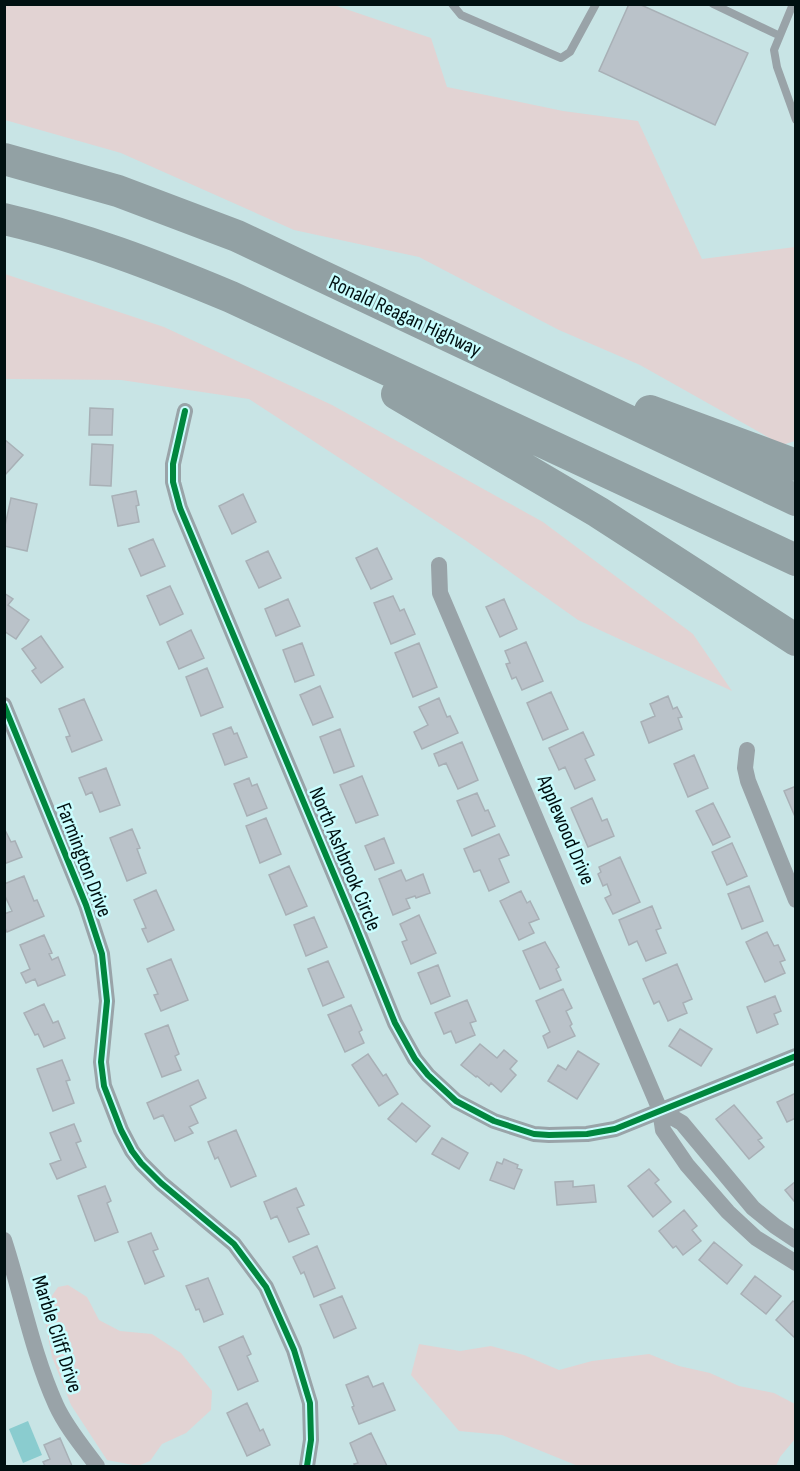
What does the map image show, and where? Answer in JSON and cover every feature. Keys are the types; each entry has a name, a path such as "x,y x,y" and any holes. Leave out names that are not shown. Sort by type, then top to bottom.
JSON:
{"highway":[{"name":"Ronald Reagan Highway","path":"4,159 118,191 237,236 795,500"},
{"path":"4,219 39,227 140,260 258,309 795,560"},
{"path":"258,309 400,396 598,512 795,640"},
{"path":"446,335 795,465"}],"street":[{"name":"North Ashbrook Circle","path":"185,411 173,464 173,482 180,508 350,911 394,1023 415,1059 428,1075 456,1101 494,1121 534,1134 587,1134 615,1129 795,1056"},
{"name":"Applewood Drive","path":"439,566 440,593 660,1110 663,1130 687,1165 728,1212 756,1238 795,1263"},
{"name":"Farmington Drive","path":"4,705 86,905 102,954 107,1001 101,1062 104,1086 121,1130 132,1151 141,1162 161,1183 234,1244 266,1287 294,1350 310,1403 311,1440 307,1467"},
{"path":"747,750 745,768 747,781 795,900"},
{"path":"660,1110 682,1123 753,1208 795,1240"},
{"name":"Marble Cliff Drive","path":"4,1240 38,1358 56,1404 97,1467"}],"lane":[{"path":"452,4 461,15 561,58 570,52 596,4"},
{"path":"713,4 778,36"},
{"path":"793,4 774,50 777,67 795,120"}],"shaded area":[{"path":"4,5 334,5 431,38 447,87 563,111 638,121 702,259 795,247 795,441 782,445 640,365 559,330 419,257 294,230 121,153 5,120"},
{"path":"5,274 164,327 332,405 543,522 693,634 732,691 578,620 465,540 249,399 121,380 5,379"},
{"path":"68,1285 87,1297 99,1320 120,1331 152,1334 181,1353 212,1391 211,1410 186,1433 162,1444 150,1461 138,1466 107,1460 71,1405 52,1357 44,1316 49,1300 58,1287"},
{"path":"419,1344 460,1351 491,1346 524,1355 559,1370 592,1361 649,1354 679,1366 710,1373 739,1386 774,1393 795,1404 795,1439 780,1457 776,1466 578,1466 502,1435 459,1431 411,1375"}],"water":[{"path":"28,1421 42,1455 23,1463 9,1429"}],"building":[{"path":"629,4 639,4 748,53 715,125 599,71"},
{"path":"90,408 113,409 112,435 89,435"},
{"path":"4,439 23,455 4,476"},
{"path":"92,444 113,445 111,486 90,485"},
{"path":"136,491 139,522 118,526 112,496"},
{"path":"243,494 256,522 232,534 219,506"},
{"path":"11,498 37,504 27,551 4,546 4,530"},
{"path":"153,539 165,566 141,576 129,549"},
{"path":"377,548 392,579 371,589 356,558"},
{"path":"268,551 281,578 259,588 246,561"},
{"path":"170,586 183,614 160,625 147,596"},
{"path":"4,593 13,599 8,605 29,620 16,639 4,631"},
{"path":"393,596 400,611 404,609 415,634 391,644 374,603"},
{"path":"288,599 300,626 276,636 265,609"},
{"path":"504,599 517,629 500,637 486,607"},
{"path":"191,630 204,658 179,669 167,642"},
{"path":"41,636 63,667 41,683 32,671 36,668 22,649"},
{"path":"526,642 543,681 522,690 516,677 512,679 506,664 510,663 505,651"},
{"path":"302,643 314,675 295,682 283,650"},
{"path":"419,643 437,687 413,697 395,653"},
{"path":"207,668 223,707 201,716 186,677"},
{"path":"320,686 333,717 313,725 300,695"},
{"path":"551,692 568,729 543,740 527,703"},
{"path":"668,696 673,709 677,707 682,717 678,718 682,729 649,743 641,722 655,716 650,704"},
{"path":"439,698 447,717 450,716 458,733 422,749 414,732 428,725 419,707"},
{"path":"84,699 102,740 72,752 66,737 70,736 59,709"},
{"path":"231,727 234,734 237,733 247,757 225,765 213,734"},
{"path":"340,729 354,766 334,773 320,737"},
{"path":"583,732 594,755 585,759 595,780 575,789 565,767 559,770 549,748"},
{"path":"462,742 478,780 458,789 446,763 439,766 434,754"},
{"path":"694,755 708,788 688,797 674,764"},
{"path":"106,768 120,805 100,812 92,792 86,795 79,778"},
{"path":"362,776 378,815 356,823 340,785"},
{"path":"249,778 252,786 257,784 267,808 247,816 234,784"},
{"path":"796,786 796,819 784,791"},
{"path":"477,793 495,826 472,836 457,801"},
{"path":"592,798 602,821 607,819 614,836 588,847 571,808"},
{"path":"713,803 730,837 713,845 696,811"},
{"path":"266,818 281,854 260,863 246,826"},
{"path":"4,828 11,842 15,841 22,857 4,864"},
{"path":"132,829 140,848 137,849 146,873 127,881 110,838"},
{"path":"499,834 509,855 499,859 509,882 489,891 480,870 474,872 464,849"},
{"path":"384,838 394,863 375,870 365,846"},
{"path":"732,843 747,876 727,885 712,852"},
{"path":"620,857 640,902 613,914 605,898 611,895 607,884 603,886 598,874 601,872 599,867"},
{"path":"289,866 307,906 286,915 269,875"},
{"path":"401,870 406,881 423,874 430,893 406,899 410,908 393,915 379,879"},
{"path":"24,876 34,901 37,900 44,916 7,932 4,926 4,914 12,911 4,894 4,884"},
{"path":"749,886 763,921 742,929 728,894"},
{"path":"156,890 174,930 148,942 142,929 146,928 134,900"},
{"path":"521,891 527,903 530,901 539,919 529,923 534,933 519,940 500,901"},
{"path":"652,906 661,928 656,930 666,953 646,961 637,941 629,945 619,920"},
{"path":"419,915 436,953 411,964 402,942 407,940 400,924"},
{"path":"314,917 327,947 306,956 294,925"},
{"path":"767,932 774,946 778,945 785,960 780,962 785,973 765,982 746,942"},
{"path":"44,935 52,953 49,954 52,960 58,957 65,975 38,986 35,979 26,983 21,973 30,969 20,945"},
{"path":"545,942 559,967 556,969 561,980 540,989 523,951"},
{"path":"171,959 188,1000 161,1011 154,995 158,994 147,969"},
{"path":"328,961 344,997 323,1006 308,969"},
{"path":"677,964 692,999 683,1003 687,1013 668,1021 659,1001 654,1004 643,979"},
{"path":"438,965 450,996 431,1004 418,973"},
{"path":"563,989 572,1008 566,1011 575,1036 548,1048 543,1036 550,1032 536,1001"},
{"path":"775,996 781,1011 774,1014 778,1024 757,1033 747,1007"},
{"path":"467,1000 476,1021 470,1023 475,1035 456,1043 451,1031 444,1034 435,1013"},
{"path":"44,1004 53,1023 58,1021 65,1038 44,1047 24,1013"},
{"path":"351,1005 362,1030 359,1032 364,1043 345,1052 328,1015"},
{"path":"168,1025 179,1054 175,1056 181,1070 162,1077 145,1034"},
{"path":"680,1029 712,1049 701,1066 669,1046"},
{"path":"480,1044 497,1058 504,1050 517,1061 510,1069 516,1075 501,1092 491,1083 489,1086 461,1065"},
{"path":"578,1051 599,1064 577,1099 548,1081 558,1065 566,1070"},
{"path":"368,1054 383,1076 386,1074 398,1094 379,1106 352,1065"},
{"path":"62,1060 70,1080 66,1081 74,1103 53,1111 37,1069"},
{"path":"198,1080 206,1098 190,1106 198,1123 189,1127 193,1133 175,1141 163,1115 154,1119 147,1103"},
{"path":"796,1093 796,1118 787,1122 777,1102"},
{"path":"402,1103 430,1126 416,1142 388,1119"},
{"path":"734,1105 762,1138 758,1140 764,1147 749,1159 716,1119"},
{"path":"74,1124 81,1141 76,1143 86,1167 57,1179 50,1164 61,1160 50,1133"},
{"path":"236,1130 256,1176 231,1187 218,1157 215,1159 208,1142"},
{"path":"442,1138 468,1153 459,1169 432,1154"},
{"path":"504,1159 518,1165 517,1168 522,1170 514,1189 490,1180 497,1162 502,1164"},
{"path":"649,1169 659,1180 655,1183 671,1202 653,1217 628,1186"},
{"path":"573,1181 573,1187 594,1185 596,1202 557,1205 555,1182"},
{"path":"796,1181 796,1200 794,1201 785,1190"},
{"path":"105,1186 111,1201 107,1203 118,1232 95,1241 78,1196"},
{"path":"296,1188 304,1205 297,1208 309,1234 289,1242 277,1216 271,1219 264,1202"},
{"path":"684,1210 697,1226 692,1230 701,1241 683,1255 676,1246 673,1248 659,1231"},
{"path":"151,1233 158,1249 153,1251 164,1276 145,1284 128,1242"},
{"path":"714,1242 742,1265 727,1284 699,1260"},
{"path":"317,1246 335,1288 314,1297 304,1272 301,1274 293,1257"},
{"path":"755,1276 781,1296 766,1314 741,1294"},
{"path":"208,1278 223,1314 204,1322 186,1286"},
{"path":"342,1296 356,1328 334,1338 320,1305"},
{"path":"793,1301 796,1303 796,1339 776,1320"},
{"path":"243,1336 251,1354 247,1356 258,1381 238,1390 219,1347"},
{"path":"368,1376 373,1387 383,1383 395,1410 359,1424 346,1385"},
{"path":"247,1403 260,1431 263,1429 270,1445 247,1456 227,1413"},
{"path":"371,1433 387,1466 355,1466 354,1464 358,1463 350,1443"},
{"path":"60,1438 72,1466 45,1466 43,1462 50,1459 44,1445"}],"cycle path":[{"path":"185,411 173,464 173,482 180,508 395,1023 415,1059 428,1075 456,1101 494,1121 534,1134 587,1134 615,1129 796,1056"},
{"path":"4,705 86,905 102,954 107,1001 101,1062 104,1086 121,1130 141,1163 161,1183 234,1244 266,1287 294,1350 310,1403 311,1440 307,1466"}]}
